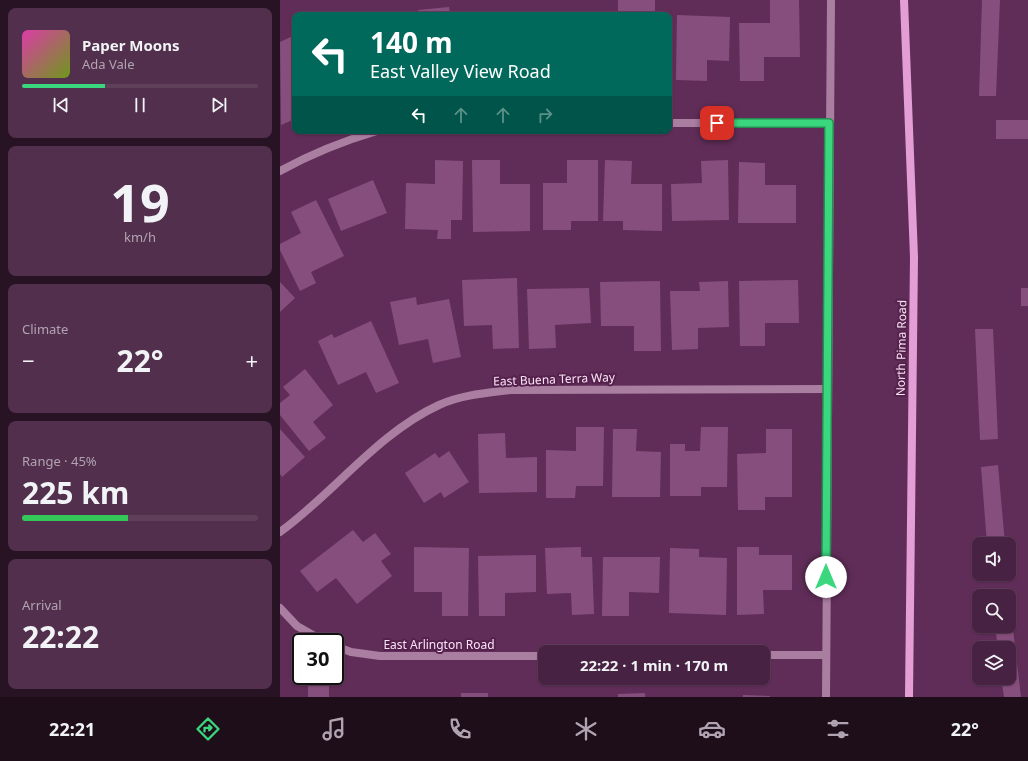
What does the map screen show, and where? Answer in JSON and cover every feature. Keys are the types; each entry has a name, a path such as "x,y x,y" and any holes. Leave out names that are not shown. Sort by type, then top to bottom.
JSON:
{"main road":[{"name":"North Pima Road","path":"904,0 914,256 909,697"}],"street":[{"path":"826,697 827,389 831,0"},
{"path":"672,123 829,123"},
{"path":"280,171 313,154 368,134"},
{"name":"East Buena Terra Way","path":"280,532 300,518 384,442 410,422 440,405 470,395 510,390 827,389"},
{"path":"280,608 297,626 309,633"},
{"name":"East Arlington Road","path":"344,649 351,652 380,656 538,656"},
{"path":"770,655 826,655"}],"building":[{"path":"618,0 655,0 655,12 618,12"},
{"path":"770,0 799,0 800,57 764,57 764,81 740,81 739,23 770,23"},
{"path":"982,0 1000,0 996,96 979,96"},
{"path":"449,7 450,12 418,12 418,10"},
{"path":"559,11 595,12 559,12"},
{"path":"677,15 730,17 729,61 707,60 707,81 676,80"},
{"path":"292,36 292,120 281,125 280,42"},
{"path":"996,120 1028,120 1028,139 996,139"},
{"path":"435,160 463,161 462,220 451,220 451,239 437,239 438,230 405,229 406,183 435,184"},
{"path":"472,160 500,160 500,184 530,184 530,231 473,232"},
{"path":"567,160 598,160 598,221 571,221 571,230 543,230 543,183 567,183"},
{"path":"605,160 632,161 631,184 662,184 662,231 623,230 623,221 603,221"},
{"path":"728,160 729,220 672,221 671,184 702,183 701,161"},
{"path":"739,162 765,163 765,185 796,185 796,223 738,223"},
{"path":"373,180 387,213 341,231 328,199"},
{"path":"316,200 344,256 311,272 316,283 300,291 280,250 280,244 301,233 291,212"},
{"path":"517,278 519,348 493,349 492,325 464,326 462,280"},
{"path":"798,280 799,323 765,323 765,346 740,346 739,281"},
{"path":"660,281 661,351 634,351 634,326 601,326 600,282"},
{"path":"728,281 729,327 698,328 698,349 672,350 670,291 700,291 699,282"},
{"path":"280,282 295,298 280,312"},
{"path":"589,288 591,323 555,325 556,348 529,349 527,289"},
{"path":"1021,288 1028,288 1028,306 1021,306"},
{"path":"416,297 417,305 449,299 461,357 433,363 428,339 399,345 390,302"},
{"path":"371,321 399,383 376,393 366,372 338,385 318,341 332,334 334,338"},
{"path":"975,329 993,329 998,439 980,440"},
{"path":"305,369 333,405 313,422 326,438 309,451 280,415 280,403 290,395 283,387"},
{"path":"576,427 604,427 603,486 576,486 575,498 546,498 546,450 576,451"},
{"path":"701,427 728,427 727,487 701,487 701,496 670,496 670,444 685,444 685,451 700,451"},
{"path":"280,429 305,457 282,477 280,474"},
{"path":"613,429 637,429 636,451 661,452 660,497 612,497"},
{"path":"766,429 792,429 792,497 765,497 765,510 738,510 737,454 766,453"},
{"path":"505,433 506,458 537,457 537,492 479,493 478,434"},
{"path":"449,451 469,482 444,498 441,492 424,503 405,473 435,453 439,458"},
{"path":"998,465 1004,537 986,537 981,467"},
{"path":"353,530 363,542 375,533 391,554 381,561 392,576 357,604 336,578 317,592 300,571"},
{"path":"414,547 469,548 468,616 442,616 442,592 414,592"},
{"path":"581,547 581,557 592,557 594,614 572,615 571,593 547,594 545,548"},
{"path":"737,547 759,547 759,555 792,555 792,590 763,590 764,614 737,615"},
{"path":"670,548 699,549 699,557 727,558 726,615 669,613"},
{"path":"536,555 536,592 505,593 505,616 479,616 478,556"},
{"path":"603,557 660,557 659,593 629,592 629,616 602,616"},
{"path":"996,633 1013,633 1014,641 997,641"},
{"path":"1016,655 1021,697 1004,697 1002,685 1016,685"},
{"path":"308,686 329,686 329,697 308,697"},
{"path":"461,693 488,693 488,697 461,697"},
{"path":"645,693 645,697 618,697 618,694"},
{"path":"743,695 770,696 770,697 743,697"}],"route":[{"path":"717,123 829,123 826,577"}]}
